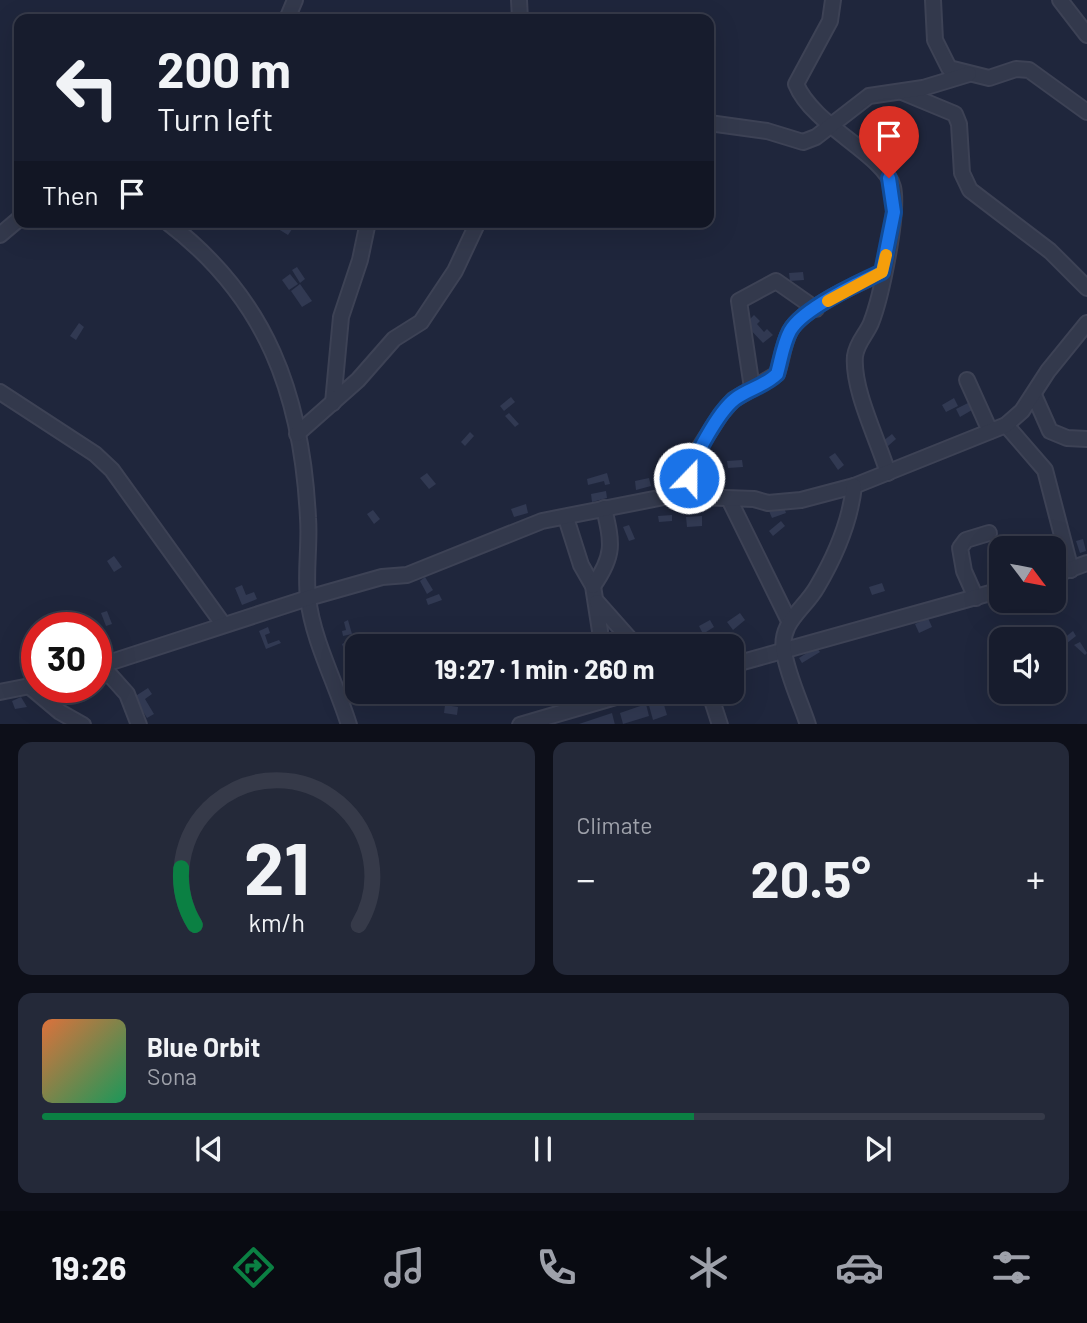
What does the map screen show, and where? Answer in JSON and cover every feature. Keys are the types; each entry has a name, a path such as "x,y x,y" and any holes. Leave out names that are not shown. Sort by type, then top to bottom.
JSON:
{"street":[{"path":"833,0 830,21 796,84 829,127 867,155 889,178 894,212 872,321 856,349 855,371 888,473"},
{"path":"933,0 935,40 939,54 949,68 989,78 1016,69 1029,70 1087,112"},
{"path":"1060,0 1087,35"},
{"path":"714,124 767,131 803,142 829,127 863,98 902,92 969,74"},
{"path":"902,92 955,114 959,124 962,173 970,190 1050,251 1087,288"},
{"path":"0,235 14,223"},
{"path":"174,228 236,287 254,314 279,367 298,433 308,517 308,597 349,724"},
{"path":"333,403 341,317 360,260 367,228"},
{"path":"298,433 358,380 394,339 421,322 455,271 475,228"},
{"path":"669,496 686,482 694,456 733,400 777,374 790,331 843,290 882,272"},
{"path":"752,388 739,301 776,281 816,309"},
{"path":"112,662 308,597 382,577 407,575 523,527 669,496 778,503 853,486 939,449 1006,425 1022,411 1048,371 1087,323"},
{"path":"967,380 990,431"},
{"path":"0,392 95,454 112,470 142,508 223,624"},
{"path":"1034,395 1050,431 1066,438 1087,439"},
{"path":"1006,425 1045,470 1071,570"},
{"path":"808,724 784,651 789,621 816,589 840,542 848,524 853,486"},
{"path":"729,499 789,621"},
{"path":"593,586 604,571 612,544 604,508"},
{"path":"566,519 581,565 593,586 597,601 598,634"},
{"path":"976,597 962,565 960,548 965,540 989,533"},
{"path":"1066,571 1087,563"},
{"path":"744,663 989,593"},
{"path":"597,601 626,634"},
{"path":"112,679 127,695 139,724"},
{"path":"0,692 21,688"},
{"path":"48,703 61,718 83,724"},
{"path":"571,704 571,708"},
{"path":"520,724 586,704"},
{"path":"713,704 720,724"}],"building":[{"path":"277,228 293,228 288,235"},
{"path":"297,267 305,279 300,283 292,270"},
{"path":"803,272 804,280 790,281 789,273"},
{"path":"290,274 298,284 289,290 282,280"},
{"path":"300,284 312,301 302,307 291,291"},
{"path":"754,315 760,321 757,324 764,332 767,329 773,335 763,343 745,324"},
{"path":"79,323 84,327 76,340 70,336"},
{"path":"511,397 515,402 504,411 500,406"},
{"path":"954,398 958,406 946,412 942,405"},
{"path":"968,403 972,410 960,417 956,409"},
{"path":"509,413 519,424 515,427 505,416"},
{"path":"470,432 474,436 465,446 461,442"},
{"path":"892,434 896,439 888,446 883,441"},
{"path":"835,453 844,465 838,470 829,457"},
{"path":"742,460 743,467 728,468 727,461"},
{"path":"427,473 436,484 429,489 420,478"},
{"path":"607,473 610,484 605,485 604,481 588,485 587,479"},
{"path":"649,478 651,486 636,490 635,481"},
{"path":"606,491 607,498 592,502 591,494"},
{"path":"526,504 528,513 514,517 511,509"},
{"path":"783,505 786,513 772,518 769,511"},
{"path":"373,510 380,519 374,524 367,514"},
{"path":"672,515 672,521 659,522 658,516"},
{"path":"702,516 702,526 687,527 686,517"},
{"path":"781,521 785,526 773,536 769,531"},
{"path":"629,525 635,539 629,541 623,527"},
{"path":"1083,539 1086,551 1080,553 1076,541"},
{"path":"114,556 122,567 114,572 107,561"},
{"path":"425,577 433,590 427,594 420,581"},
{"path":"882,583 885,591 872,595 869,587"},
{"path":"242,585 246,595 254,592 257,599 242,605 235,588"},
{"path":"439,594 442,600 428,605 426,599"},
{"path":"740,613 745,620 733,630 727,622"},
{"path":"928,618 932,627 919,633 915,624"},
{"path":"348,620 352,634 343,636 342,631 346,630 344,622"},
{"path":"710,620 714,627 703,634 699,626"},
{"path":"268,627 270,633 265,635 268,644 279,640 281,643 266,649 259,631"},
{"path":"1073,631 1076,636 1066,644 1066,637"},
{"path":"1080,642 1087,653 1085,655 1074,645"},
{"path":"816,647 820,652 802,663 799,658"},
{"path":"148,688 152,694 145,699 154,714 147,718 134,697"},
{"path":"21,697 21,703 27,707 15,709 12,701"},
{"path":"646,704 649,716 623,724 620,713"},
{"path":"649,704 664,704 667,715 653,720"},
{"path":"445,705 458,707 457,715 444,713"},
{"path":"612,713 615,724 579,724"}],"slow traffic":[{"path":"828,301 843,290 882,272 886,255"}],"route":[{"path":"689,478 694,456 710,435 721,414 733,400 777,374 790,331 796,323 843,290 882,272 894,212 893,187 889,178"}]}
